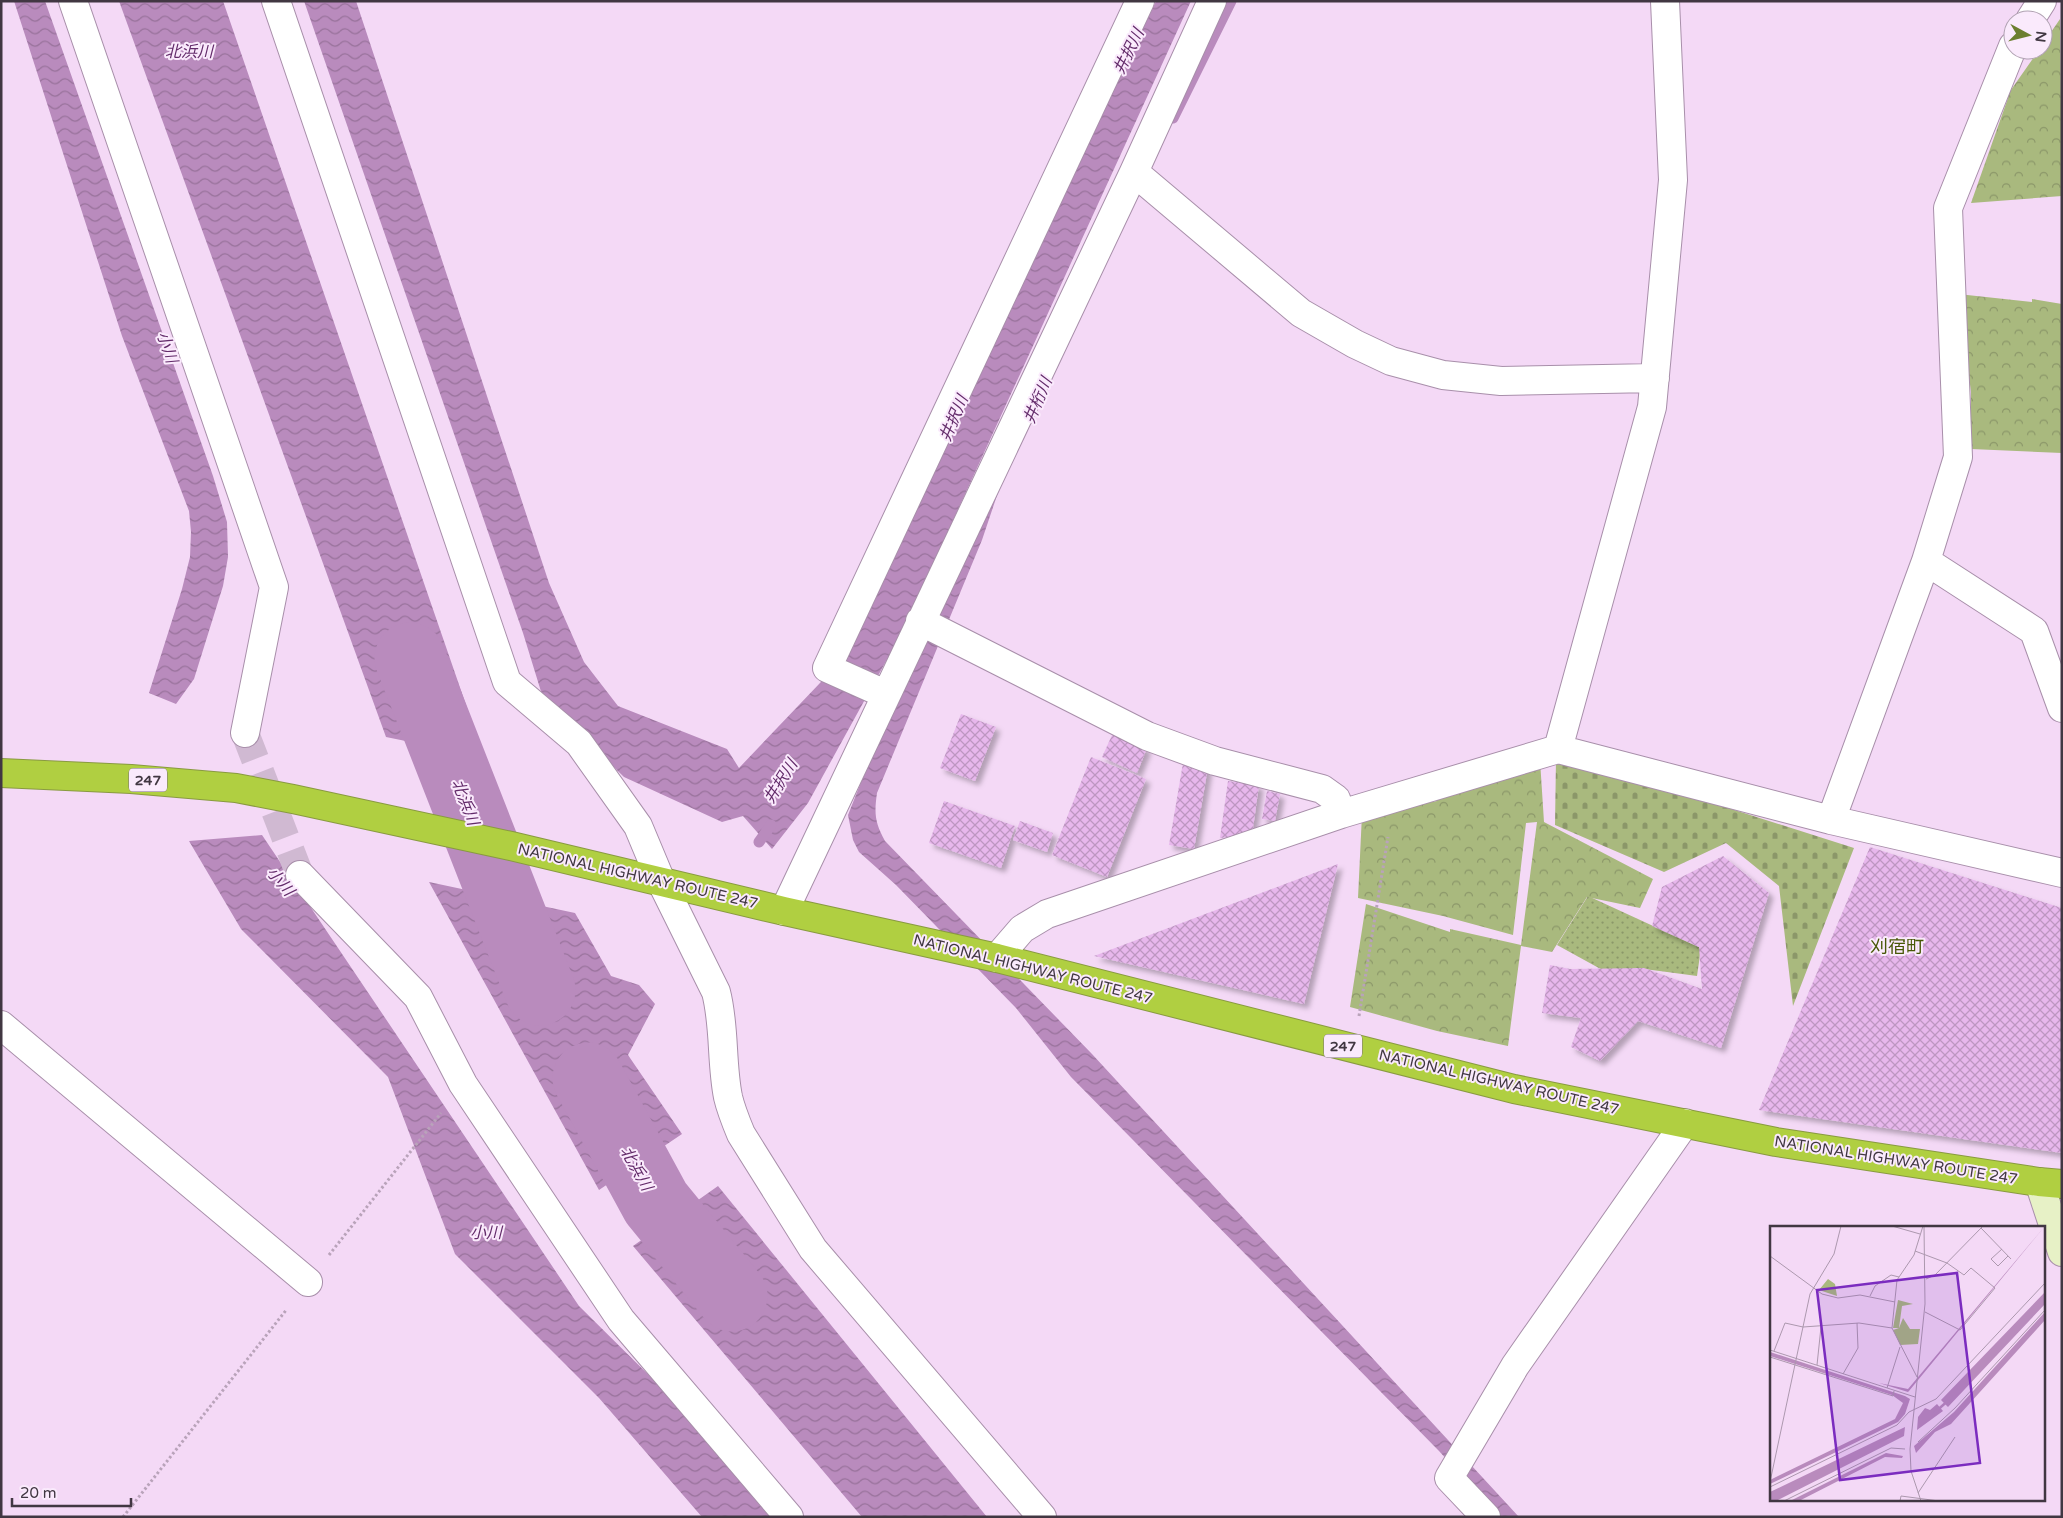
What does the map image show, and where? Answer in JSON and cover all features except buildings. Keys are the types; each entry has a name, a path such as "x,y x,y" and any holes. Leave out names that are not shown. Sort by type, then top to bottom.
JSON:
{"highway":[{"name":"NATIONAL HIGHWAY ROUTE 247","path":"1,773 131,779 236,788 293,799 632,874 784,911 997,958 1514,1089 1776,1142 2050,1183"}],"main road":[{"path":"2050,1183 2062,1252"}],"street":[{"path":"73,1 274,587 244,733"},
{"path":"276,1 507,682 579,743 638,826 661,881 716,992 721,1011 728,1098 741,1134 813,1249 1042,1517"},
{"path":"884,694 827,668 1140,1"},
{"path":"784,911 884,694 922,623 1134,172 1212,1"},
{"path":"1558,749 1652,406 1673,180 1666,1"},
{"path":"1831,820 1926,561 1958,457 1948,208 2007,60"},
{"path":"1134,172 1301,312 1355,344 1391,361 1443,375 1501,381 1655,378"},
{"path":"1926,561 2034,631 2062,708"},
{"path":"922,623 1147,736 1215,762 1322,789 1336,799 1341,814"},
{"path":"997,958 1022,929 1048,914 1341,814 1558,749 1831,820 2062,873"},
{"path":"300,875 418,997 463,1084 621,1320 789,1517"},
{"path":"1,1024 308,1282"},
{"path":"1486,1517 1449,1478 1516,1366 1685,1123"}],"path":[{"path":"1354,1048 1395,797"}],"green space":[{"path":"2060,19 2062,196 1971,203 2008,98 2006,97 2032,60 2053,60 2053,29"},
{"path":"1958,294 2032,302 2032,299 2062,304 2062,453 1971,449 1971,392"},
{"path":"1568,757 1854,848 1793,1006 1779,886 1726,843 1664,872 1555,825 1556,759"},
{"path":"1540,760 1544,822 1653,879 1640,908 1587,897 1552,952 1521,946 1508,1046 1437,1031 1350,1007 1366,904 1450,932 1450,929 1521,945 1537,822 1526,823 1513,935 1443,916 1358,898 1362,814 1437,801 1437,790"},
{"path":"1588,896 1701,948 1697,976 1637,968 1617,978 1557,945"}],"water":[{"name":"小川","path":"14,1 45,1 213,476 227,522 228,557 223,586 194,679 176,704 149,693 182,589 190,557 191,532 189,511 122,336"},
{"name":"北浜川","path":"119,1 223,1 484,757 386,737"},
{"path":"304,1 356,1 549,583 584,662 618,706 727,749 739,768 840,662 1156,1 1191,1 901,634 808,803 772,849 743,816 722,822 624,777 543,698 523,633"},
{"path":"1025,412 982,540 877,793 876,818 882,835 885,841 1092,1054 1519,1517 1499,1517 1439,1451 1071,1077 1016,1008 896,885 859,852 853,840 848,815 867,767"},
{"name":"小川","path":"262,835 579,1306 684,1410 773,1517 702,1517 599,1398 455,1254 388,1077 241,929 189,841"},
{"name":"北浜川","path":"429,882 575,913 611,976 639,985 655,1004 628,1055 682,1134 599,1190"},
{"path":"718,1186 987,1517 862,1517 633,1246"}],"waterway":[{"path":"1173,118 1231,1"},
{"name":"北浜川","path":"410,658 540,990"},
{"name":"井択川","path":"759,842 771,825"},
{"name":"北浜川","path":"588,1078 656,1203 732,1296"}],"tunnel":[{"path":"245,733 300,875"}],"district":[{"name":"刈宿町","path":"1897,947"}],"water label":[{"name":"井桁川","path":"1037,400"}]}
